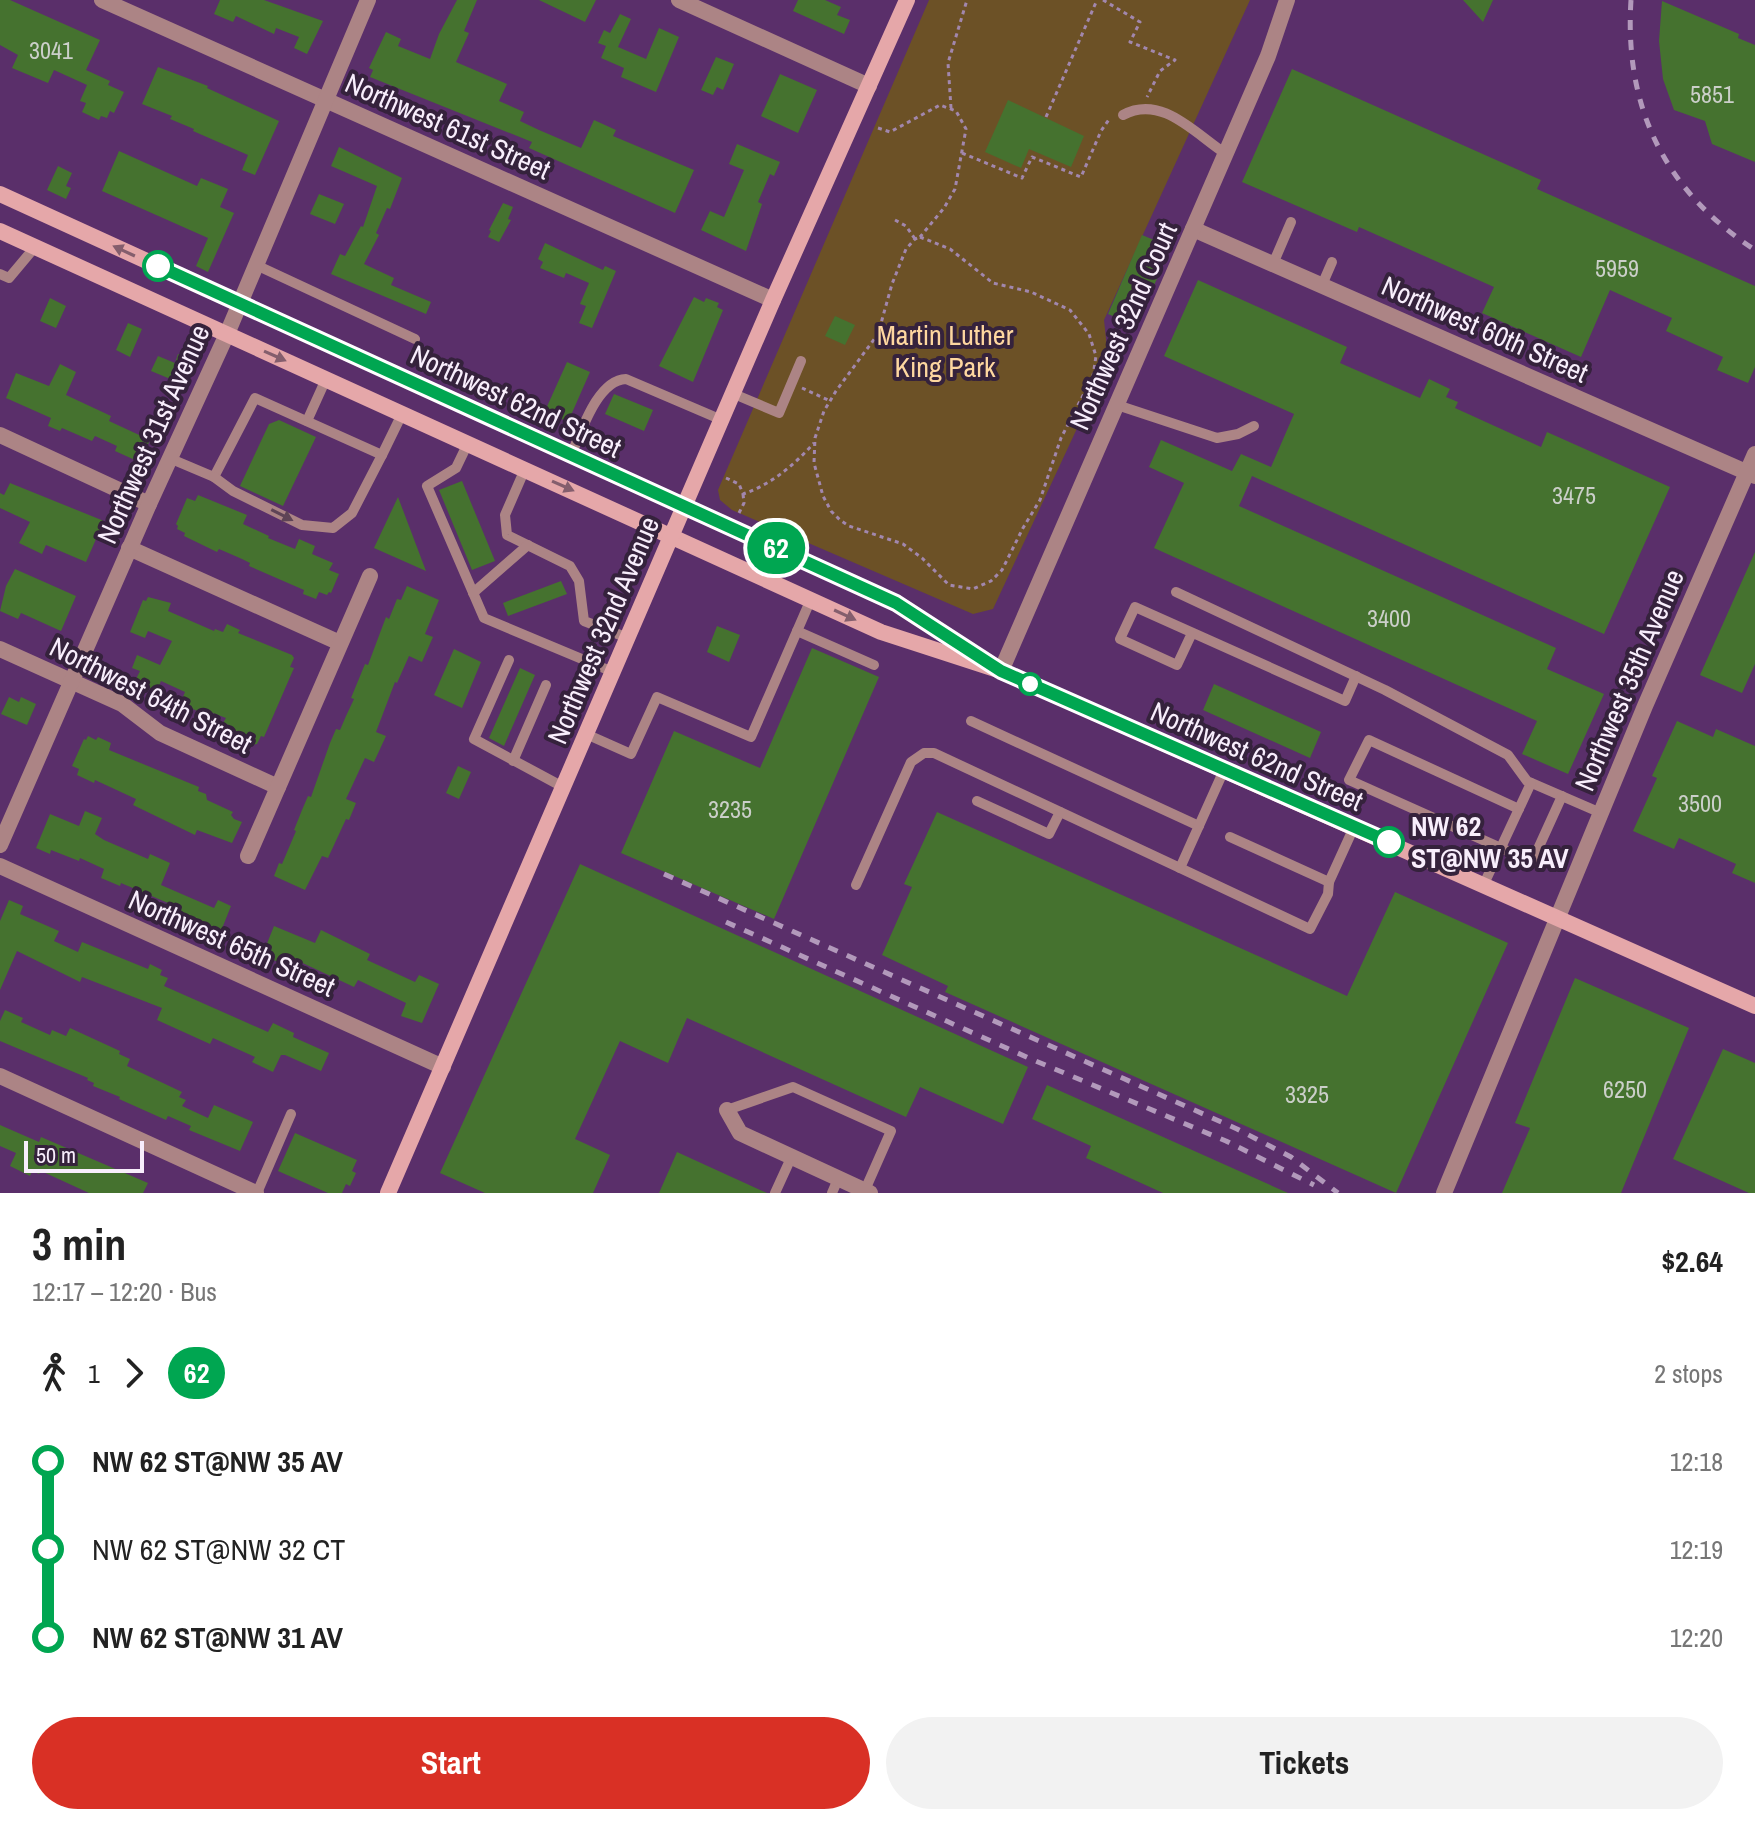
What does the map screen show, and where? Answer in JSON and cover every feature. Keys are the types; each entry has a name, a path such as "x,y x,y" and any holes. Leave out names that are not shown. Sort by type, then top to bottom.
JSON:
{"main road":[{"name":"Northwest 32nd Avenue","path":"388,1193 773,300 907,0"},
{"name":"Northwest 62nd Street","path":"0,194 896,603 1001,671"},
{"name":"Northwest 62nd Street","path":"0,231 881,632 1001,671 1755,1006"}],"street":[{"name":"Northwest 61st Street","path":"102,0 773,300"},
{"name":"Northwest 31st Avenue","path":"0,845 129,548 227,334 368,0"},
{"path":"679,0 869,86"},
{"name":"Northwest 32nd Court","path":"1001,671 1268,56 1287,0"},
{"name":"Northwest 60th Street","path":"1193,229 1751,474"},
{"path":"0,435 149,504"},
{"name":"Northwest 35th Avenue","path":"1444,1193 1601,813 1751,474 1755,454"},
{"path":"129,548 340,643"},
{"path":"248,856 370,576"},
{"name":"Northwest 64th Street","path":"0,649 122,704 160,733 278,787"},
{"name":"Northwest 65th Street","path":"0,866 443,1067"},
{"path":"0,1076 256,1193"},
{"path":"727,1110 740,1133 791,1158 835,1186 868,1192"}],"lane":[{"path":"1120,113 1144,108 1157,110 1186,124 1226,154"},
{"path":"1273,264 1291,222"},
{"path":"0,274 9,278 35,247"},
{"path":"1322,285 1332,262"},
{"path":"256,265 415,339"},
{"path":"734,394 779,413 801,361"},
{"path":"307,421 326,379"},
{"path":"571,455 595,402 607,387 619,380 626,379 722,420"},
{"path":"214,477 255,398 382,455"},
{"path":"1117,405 1217,438 1238,434 1254,426"},
{"path":"169,458 214,477 233,491 302,525 333,528 352,513 402,414"},
{"path":"468,443 456,468 427,486 484,618 613,672"},
{"path":"525,469 505,515 507,535 570,566 579,581 584,621 628,638"},
{"path":"473,593 528,545"},
{"path":"1176,592 1356,676 1508,755 1531,783 1601,813"},
{"path":"586,734 631,754 657,697 751,737 811,599"},
{"path":"1192,633 1177,665 1120,639 1135,607 1345,701 1356,676"},
{"path":"797,631 874,665"},
{"path":"509,660 474,739 563,787"},
{"path":"513,761 546,685"},
{"path":"971,721 1199,826"},
{"path":"1519,809 1369,740 1349,780 1532,862 1562,796"},
{"path":"856,885 911,762 924,753 934,753 1310,929 1328,894 1329,882 1354,827"},
{"path":"1180,868 1224,770"},
{"path":"1484,884 1531,783"},
{"path":"977,801 1049,834 1060,812"},
{"path":"1230,837 1329,882"},
{"path":"727,1110 793,1087 891,1131 868,1192"},
{"path":"256,1193 291,1114"},
{"path":"775,1193 791,1158"}],"path":[{"path":"951,108 948,63 967,0"},
{"path":"1046,117 1097,0"},
{"path":"1103,0 1140,22 1130,42 1175,60 1160,71 1146,99 1137,102"},
{"path":"878,128 890,132 940,105 951,108 962,118 966,129 950,199 918,238 906,249 878,334 830,401 819,424 814,443 817,481 831,511 849,526 903,544 942,579 960,588 973,589 984,585 1002,570 1040,500 1061,438 1093,376 1096,356 1089,334 1070,310 1031,292 993,283 950,249 918,238 895,220"},
{"path":"962,153 1022,178 1032,157 1081,177 1104,124 1120,113"},
{"path":"792,383 830,401"},
{"path":"743,494 788,470 814,443"},
{"path":"726,478 739,484 743,494 744,503 738,515"}],"green space":[{"name":"Martin Luther King Park","path":"929,0 1250,0 1104,320 1107,348 1100,379 993,609 973,614 732,510 720,500 718,490"}],"building":[{"path":"0,0 10,0 100,40 86,70 110,81 108,85 124,92 114,113 110,111 107,118 101,116 99,120 82,112 86,103 80,101 87,85 54,70 48,83 12,68 18,55 0,45"},
{"path":"220,0 264,0 323,21 307,54 294,48 299,37 276,28 274,34 236,16 233,22 214,14"},
{"path":"457,0 477,0 464,31 469,33 456,62 507,84 499,101 524,112 520,121 539,130 581,148 594,120 616,130 613,136 694,170 675,213 529,148 532,142 370,77 373,70 369,68 386,32 401,39 398,46 430,59"},
{"path":"539,0 596,0 585,22"},
{"path":"798,0 825,0 841,7 837,15 850,20 844,34 793,11"},
{"path":"1463,0 1493,0 1483,22"},
{"path":"1662,1 1739,34 1738,38 1755,45 1755,162 1712,144 1705,121 1674,110 1663,79 1659,41"},
{"path":"620,14 631,19 618,47 646,59 659,28 679,37 656,92 621,77 624,68 601,58 606,46 598,43 604,30 610,33"},
{"path":"716,57 734,64 723,90 717,87 713,95 701,90"},
{"path":"158,67 208,86 279,121 255,175 242,170 248,155 142,104"},
{"path":"1292,69 1541,180 1537,189 1755,286 1755,367 1748,383 1717,370 1723,357 1666,331 1672,318 1610,290 1581,357 1482,313 1494,287 1359,227 1357,232 1242,182"},
{"path":"780,74 817,90 798,133 761,116"},
{"path":"1008,100 1084,136 1071,167 1029,149 1021,168 985,152"},
{"path":"737,144 780,162 774,176 770,174 758,202 762,204 746,251 701,230 710,211 724,217 744,170 729,164"},
{"path":"339,147 402,178 364,264 394,278 391,285 431,302 426,314 331,274 340,254 345,256 363,227 377,186 331,166"},
{"path":"119,151 197,186 201,178 228,189 220,207 234,213 208,272 196,266 208,238 102,191"},
{"path":"58,166 72,173 66,186 71,188 66,199 47,190"},
{"path":"319,194 344,204 335,224 310,214"},
{"path":"503,203 513,207 508,219 511,220 499,242 488,237"},
{"path":"1142,235 1171,247 1136,326 1108,314"},
{"path":"545,243 603,270 605,266 616,271 592,328 579,323 586,306 580,304 589,283 566,273 564,278 540,268 543,262 538,259"},
{"path":"1198,280 1347,347 1340,363 1420,398 1429,379 1450,389 1446,397 1458,402 1455,408 1541,447 1547,432 1670,487 1604,634 1252,476 1239,506 1556,648 1547,669 1604,694 1568,774 1522,754 1537,721 1154,548 1184,483 1149,467 1161,440 1232,471 1241,454 1271,467 1294,414 1164,356"},
{"path":"694,297 704,302 706,298 719,303 717,307 723,310 693,382 659,366"},
{"path":"50,298 66,306 56,328 40,321"},
{"path":"835,316 855,325 845,345 825,336"},
{"path":"128,323 142,329 130,357 116,350"},
{"path":"178,354 191,359 180,383 151,371 158,356 175,363"},
{"path":"567,362 590,372 568,422 545,411"},
{"path":"60,364 76,372 66,395 111,416 109,421 150,440 142,457 137,455 135,460 115,451 117,446 95,436 92,441 62,428 60,431 48,426 51,418 6,398 16,373 49,386"},
{"path":"614,394 653,410 644,431 605,414"},
{"path":"279,420 316,437 283,506 240,486 269,424"},
{"path":"462,481 495,561 472,570 439,490"},
{"path":"10,483 104,521 86,562 46,545 42,554 19,543 30,522 0,508 0,493 4,495"},
{"path":"198,495 247,515 243,524 268,538 295,549 299,539 315,546 312,554 333,563 329,570 339,574 331,593 319,592 316,599 303,594 304,590 249,566 250,563 242,559 219,549 217,552 184,536 185,533 177,529 176,524 187,498 195,501"},
{"path":"398,497 426,571 374,548"},
{"path":"1755,552 1755,664 1742,693 1700,675"},
{"path":"15,569 76,596 61,631 21,613 18,619 0,611 6,586"},
{"path":"561,581 567,594 508,616 503,603"},
{"path":"407,586 439,600 425,634 433,637 422,662 409,656 395,682 376,732 386,736 374,762 365,758 346,799 356,803 349,820 346,819 328,858 322,856 305,890 274,876 279,863 282,864 308,796 311,797 336,729 340,730 354,699 351,698 365,664 368,665 386,617 389,619 397,599 401,600"},
{"path":"148,597 171,603 168,611 214,631 223,632 227,624 240,630 238,633 292,655 294,658 290,667 294,668 264,737 261,736 257,744 252,745 226,733 229,725 223,723 226,718 202,709 201,713 193,709 190,717 177,711 185,692 161,681 157,691 138,683 136,679 140,671 132,668 137,655 160,665 172,641 148,631 145,638 130,632 143,600 146,601"},
{"path":"717,626 740,635 729,662 707,652"},
{"path":"812,648 879,677 774,919 621,853 674,731 760,768"},
{"path":"454,649 481,662 462,708 434,695"},
{"path":"520,668 535,675 504,746 489,738"},
{"path":"1214,684 1321,732 1310,758 1203,710"},
{"path":"9,697 19,702 21,697 36,704 27,725 1,714"},
{"path":"1677,721 1713,737 1716,729 1755,746 1755,883 1732,873 1736,864 1679,838 1674,849 1633,831 1657,778 1652,776"},
{"path":"88,736 111,743 109,750 199,787 198,791 206,794 207,800 233,812 231,815 234,819 242,822 232,843 197,830 195,835 133,805 136,799 77,775 79,769 72,766"},
{"path":"458,766 471,772 459,799 446,793"},
{"path":"85,811 102,818 95,834 104,840 148,859 150,854 170,863 161,885 214,908 218,900 231,906 221,931 174,909 175,906 121,883 120,886 101,878 104,869 80,858 79,861 51,850 50,854 36,848 50,814 79,826"},
{"path":"937,812 1347,996 1395,892 1508,943 1396,1193 945,992 948,986 882,955 912,887 904,884"},
{"path":"580,864 1028,1067 1003,1124 920,1087 906,1117 687,1018 668,1063 620,1041 575,1139 610,1155 593,1193 485,1193 440,1173"},
{"path":"9,900 23,906 20,914 59,931 54,941 78,952 82,942 148,969 150,964 162,970 160,975 168,978 164,986 268,1032 273,1023 294,1033 293,1037 329,1053 321,1071 281,1055 273,1072 252,1062 255,1057 213,1038 210,1044 157,1020 162,1008 82,977 80,982 17,951 0,990 0,921"},
{"path":"274,926 315,943 321,930 370,954 367,960 415,982 419,975 439,984 422,1023 401,1016 406,1003 358,980 354,987 294,959 292,963 285,960 283,964 271,959 273,954 264,951"},
{"path":"1575,978 1689,1028 1621,1193 1502,1193 1530,1128 1515,1123"},
{"path":"5,1010 23,1018 21,1022 50,1035 52,1030 66,1036 70,1028 120,1051 119,1054 130,1059 127,1066 182,1092 179,1097 186,1100 182,1106 208,1118 214,1105 253,1122 240,1151 189,1130 191,1126 168,1116 166,1120 119,1099 93,1086 94,1083 88,1078 0,1041 0,1021"},
{"path":"1723,1049 1755,1063 1755,1193 1673,1159"},
{"path":"1047,1085 1288,1193 1163,1193 1086,1158 1091,1146 1032,1119"},
{"path":"0,1125 39,1142 41,1137 148,1183 143,1193 89,1193 41,1171 39,1174 32,1171 30,1176 10,1166 16,1153 0,1146"},
{"path":"295,1133 357,1160 352,1171 356,1173 350,1186 346,1184 342,1193 328,1193 278,1171"},
{"path":"677,1152 767,1193 659,1193"}],"railway":[{"path":"1631,0 1635,76 1643,111 1657,143 1674,173 1697,201 1724,227 1755,250"},
{"path":"664,874 1237,1129 1291,1157 1338,1193"},
{"path":"726,922 1031,1059 1226,1141 1314,1185"}],"bus line":[{"name":"62","path":"158,266 896,603 1001,671 1389,842"}],"place":[{"name":"NW 62 ST@NW 35 AV","path":"1389,842"}]}
